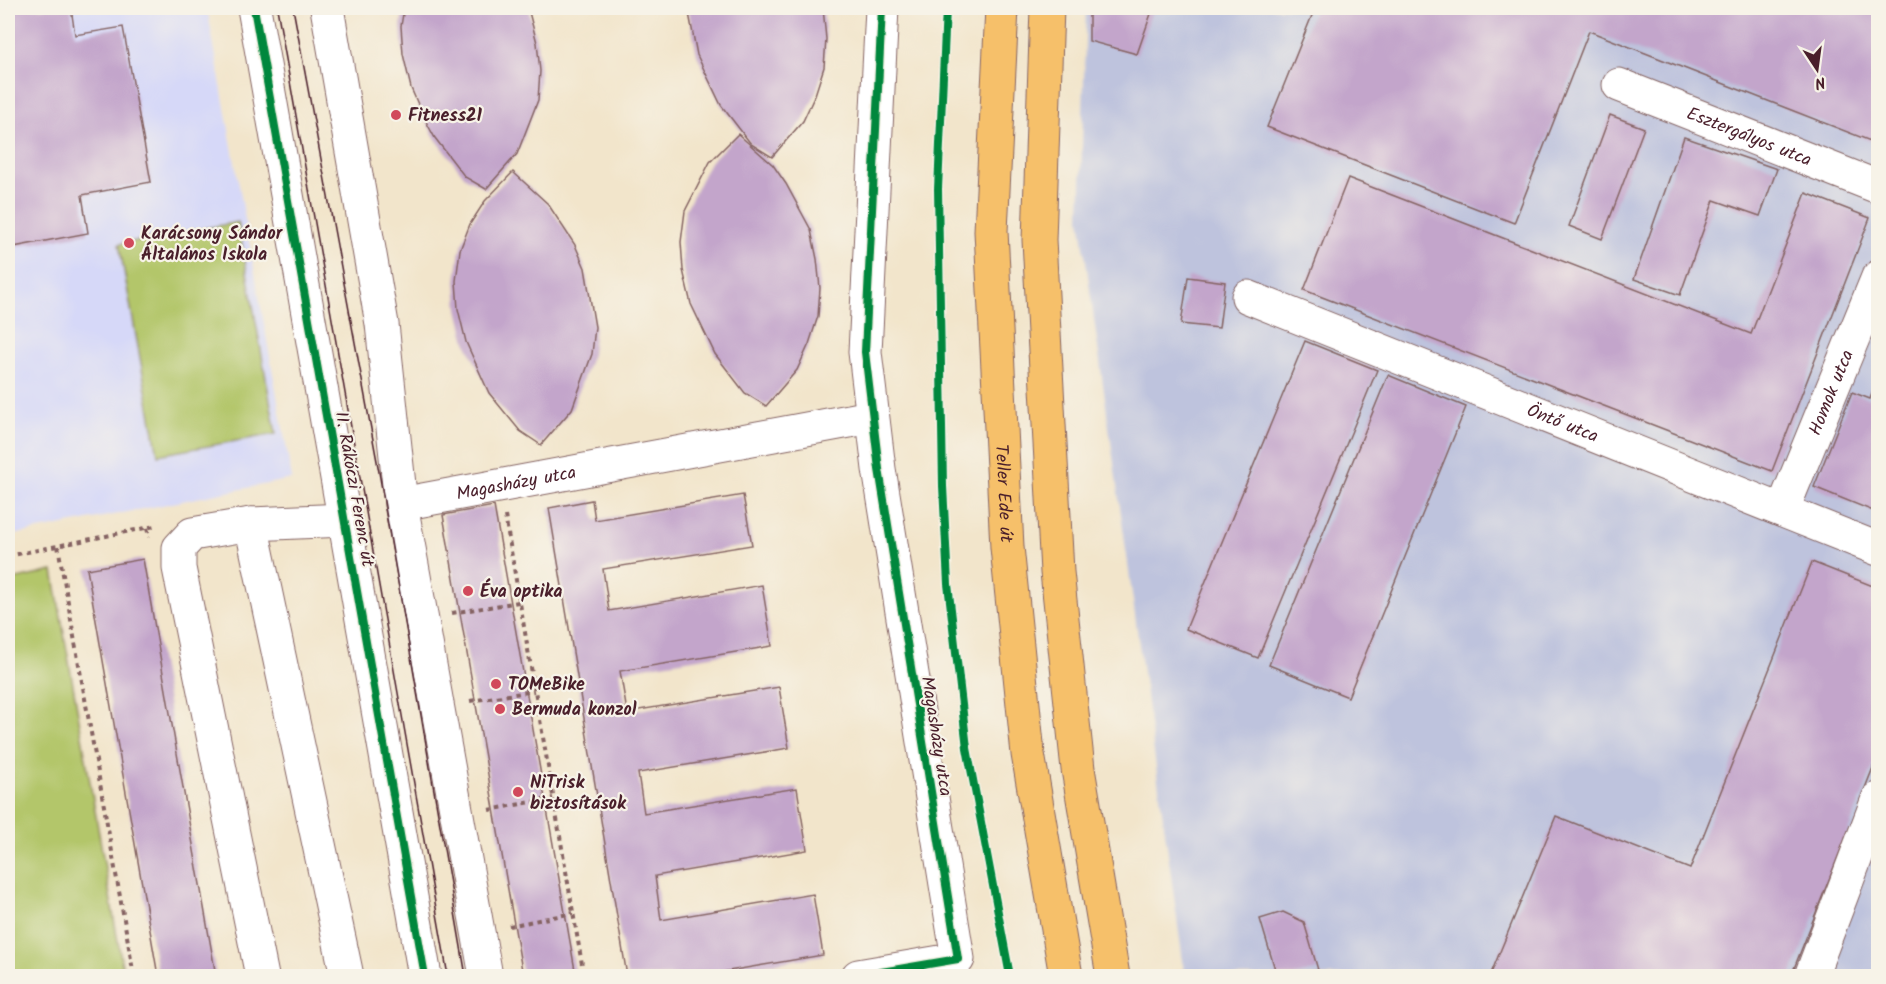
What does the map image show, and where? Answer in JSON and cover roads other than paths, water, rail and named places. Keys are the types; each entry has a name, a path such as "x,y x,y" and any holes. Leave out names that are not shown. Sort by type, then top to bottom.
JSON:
{"main road":[{"name":"Teller Ede út","path":"1002,8 991,231 1007,547 1028,754 1066,976"},
{"path":"1047,8 1039,240 1057,572 1078,769 1113,976"}],"street":[{"name":"II. Rákóczi Ferenc út","path":"254,8 425,976"},
{"path":"327,8 382,324 401,504 486,976"},
{"path":"871,417 865,352 882,8"},
{"name":"Esztergályos utca","path":"1619,85 1878,187"},
{"name":"Homok utca","path":"1783,509 1878,277"},
{"name":"Öntő utca","path":"1248,297 1783,509 1878,549"},
{"name":"Magasházy utca","path":"401,504 871,417 959,968 858,976"},
{"name":"II. Rákóczi Ferenc út","path":"262,976 178,568 179,548 192,534 251,524 345,520"},
{"path":"251,524 347,976"},
{"path":"1811,976 1878,800"}],"tram line":[{"path":"277,8 448,976"},
{"path":"293,8 379,472 466,976"}],"place":[{"name":"Fitness21","path":"396,115"},
{"name":"Karácsony Sándor Általános Iskola","path":"129,243"},
{"name":"Éva optika","path":"468,591"},
{"name":"TOMeBike","path":"496,684"},
{"name":"Bermuda konzol","path":"500,709"},
{"name":"NiTrisk biztosítások","path":"518,792"}]}
